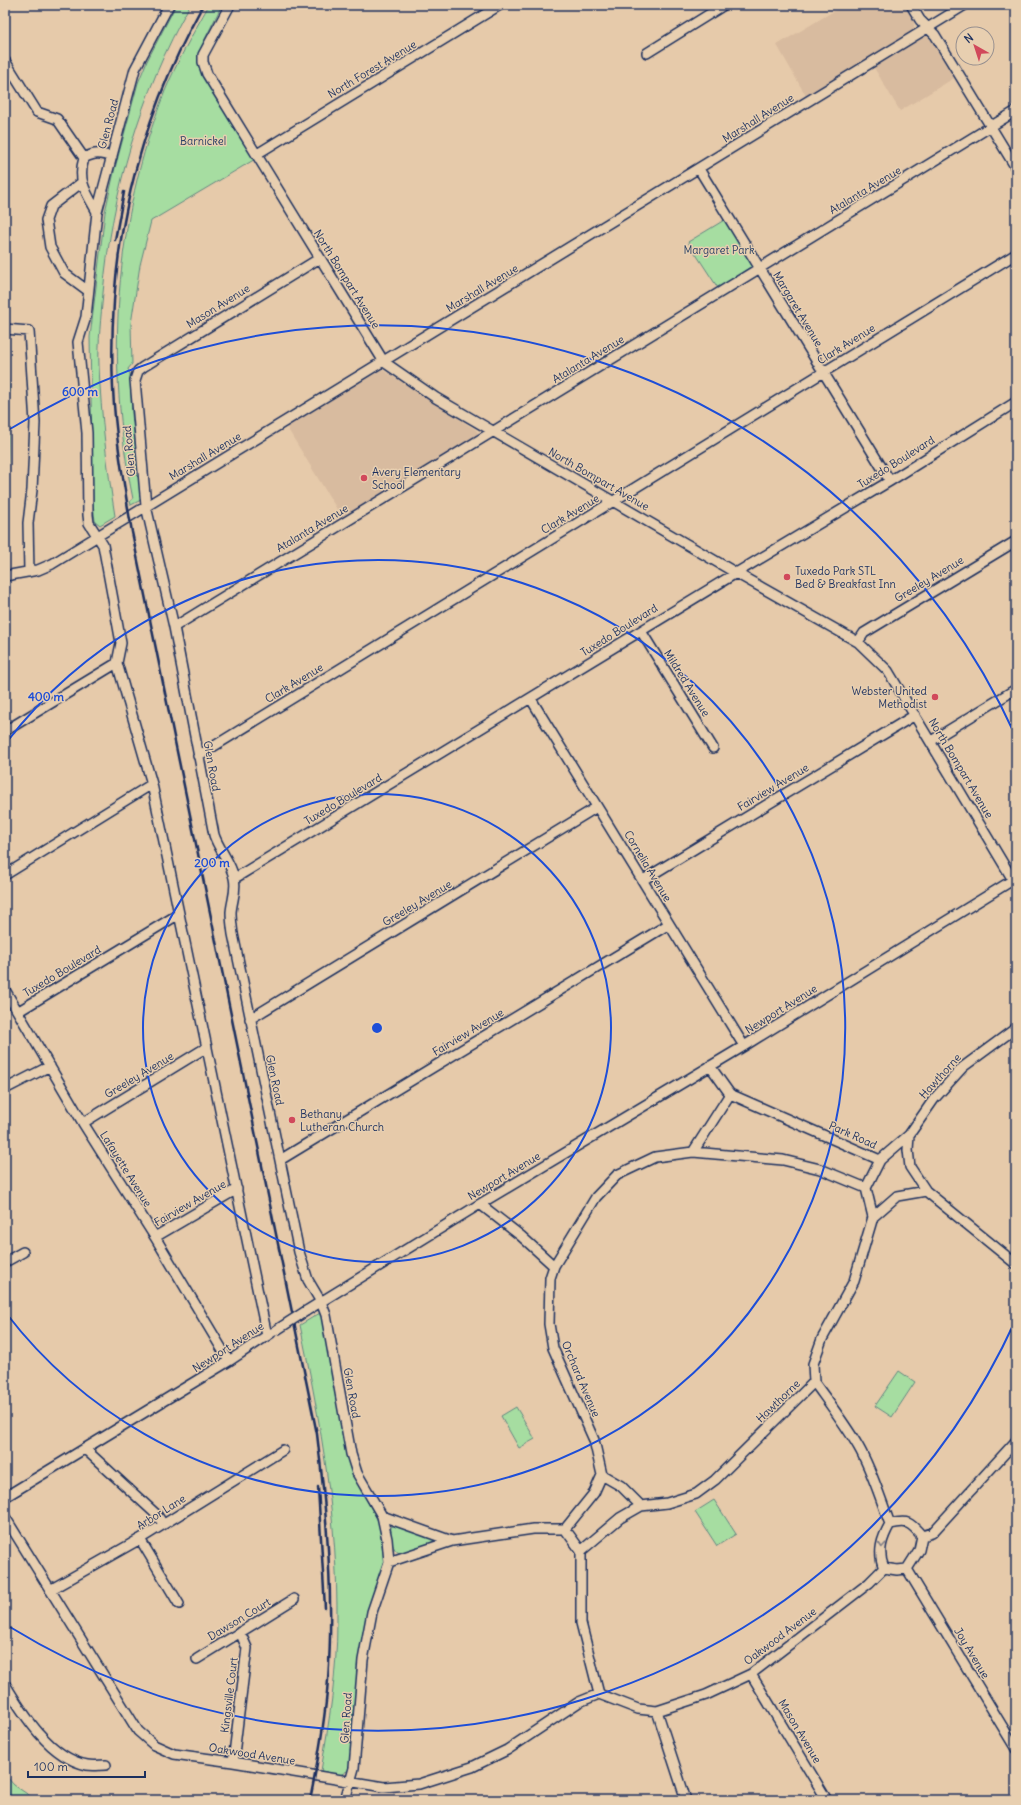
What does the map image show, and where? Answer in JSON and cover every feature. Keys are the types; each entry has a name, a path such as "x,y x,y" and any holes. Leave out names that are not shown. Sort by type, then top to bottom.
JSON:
{"street":[{"name":"Glen Road","path":"116,663 122,643 102,545 89,523 88,515 86,433 78,342 86,317 97,212 135,69 169,5"},
{"name":"North Bompart Avenue","path":"230,5 206,47 203,62 207,74 384,362 436,398 858,642 888,671 1015,881"},
{"name":"North Forest Avenue","path":"256,154 500,5"},
{"path":"647,53 724,5"},
{"path":"911,5 920,20 935,35 1016,168"},
{"name":"Marshall Avenue","path":"5,576 29,572 52,564 699,169 964,5"},
{"path":"5,61 37,112 57,119 84,158"},
{"name":"Atalanta Avenue","path":"174,627 1016,111"},
{"path":"97,212 82,183 81,168 84,158 93,153 104,154 112,157"},
{"name":"Margaret Avenue","path":"699,169 822,373 890,481"},
{"path":"82,183 52,206 46,220 50,247 64,273 88,290"},
{"name":"Clark Avenue","path":"198,756 1016,254"},
{"name":"Mason Avenue","path":"135,380 138,371 143,367 320,258"},
{"path":"5,329 29,331 35,423 32,490 28,523 29,572"},
{"name":"Glen Road","path":"135,380 146,506 174,627 214,835 220,851 231,868 235,878 236,892 231,912 233,934 299,1252 308,1280 321,1302 326,1316 351,1454 357,1473 382,1516 387,1540 389,1562 372,1612 363,1660 354,1768 345,1800"},
{"name":"Tuxedo Boulevard","path":"235,878 736,572 890,481 1016,402"},
{"name":"Greeley Avenue","path":"858,642 864,633 1016,541"},
{"name":"Mildred Avenue","path":"641,631 713,748"},
{"path":"5,731 116,663 152,784 237,1189 271,1333"},
{"path":"931,741 1016,689"},
{"name":"Cornelia Avenue","path":"531,698 744,1046"},
{"name":"Fairview Avenue","path":"643,880 915,715"},
{"path":"5,875 152,784"},
{"name":"Greeley Avenue","path":"250,1019 597,807"},
{"name":"Newport Avenue","path":"5,1497 480,1204 1015,881"},
{"name":"Tuxedo Boulevard","path":"19,1011 179,914"},
{"name":"Fairview Avenue","path":"280,1160 669,924"},
{"name":"Lafayette Avenue","path":"5,990 19,1011 83,1123 155,1237 229,1360"},
{"name":"Hawthorne","path":"909,1135 934,1099 963,1066 1016,1028"},
{"name":"Greeley Avenue","path":"83,1123 207,1047"},
{"path":"5,1088 50,1066"},
{"path":"693,1152 730,1094 710,1066"},
{"name":"Park Road","path":"730,1094 880,1160 909,1135"},
{"path":"909,1135 908,1150 910,1166 926,1191 1016,1264"},
{"path":"480,1204 521,1236 554,1266 596,1197 617,1175 655,1157 693,1152 783,1160 820,1169 866,1188"},
{"path":"880,1160 866,1188 873,1217 897,1196 926,1191"},
{"name":"Fairview Avenue","path":"155,1237 237,1189"},
{"name":"Hawthorne","path":"581,1551 620,1518 640,1506 667,1503 696,1494 715,1480 814,1382 813,1364 822,1339 854,1281 873,1217"},
{"path":"5,1262 23,1252"},
{"name":"Orchard Avenue","path":"554,1266 550,1278 549,1324 552,1348 594,1440 602,1476"},
{"path":"814,1382 858,1448 876,1485 890,1524 882,1539 881,1553 884,1568 897,1570 907,1569 919,1550 922,1536"},
{"path":"922,1536 932,1533 1016,1441"},
{"path":"85,1449 157,1515 163,1524"},
{"name":"Arbor Lane","path":"50,1590 140,1539 284,1450"},
{"path":"565,1529 594,1493 602,1476 621,1486 640,1506"},
{"path":"382,1516 452,1541"},
{"name":"Oakwood Avenue","path":"5,1517 138,1731 154,1745 174,1754 233,1762 384,1788 419,1784 472,1767 507,1750 579,1702 598,1694"},
{"path":"890,1524 903,1521 913,1526 922,1536"},
{"path":"389,1562 452,1541 533,1529 565,1529"},
{"path":"565,1529 581,1551 581,1623 598,1694 638,1709 657,1711 686,1800"},
{"path":"140,1539 179,1604"},
{"name":"Oakwood Avenue","path":"657,1711 706,1695 751,1674 869,1583 884,1568"},
{"name":"Joy Avenue","path":"907,1569 1016,1749"},
{"name":"Dawson Court","path":"197,1659 294,1599"},
{"name":"Kingsville Court","path":"233,1762 247,1648 240,1632"},
{"name":"Mason Avenue","path":"751,1674 827,1800"},
{"path":"5,1684 25,1717 40,1735 62,1754 76,1762 88,1765 106,1765"}],"shaded area":[{"path":"844,5 905,5 914,20 913,30 806,96 777,45"},
{"path":"924,36 927,36 931,40 954,78 900,111 873,66"},
{"name":"Avery Elementary School","path":"381,369 476,430 478,433 477,436 343,519 286,426"}],"green space":[{"path":"176,5 190,5 172,39 157,73 131,144 113,218 107,256 100,330 99,366 101,404 109,478 115,516 100,525 95,521 93,503 90,337 105,212 115,168 138,83 147,61"},
{"name":"Barnickel","path":"209,5 222,5 198,53 262,155 151,221 140,265 131,324 132,364 128,369 130,374 132,414 141,500 131,505 130,501 133,499 124,447 119,396 117,344 119,292 125,241 135,190 148,140 165,91"},
{"name":"Margaret Park","path":"726,219 752,266 718,288 688,242"},
{"path":"5,366 9,386 7,513 5,528"},
{"path":"320,1313 324,1319 348,1460 357,1482 379,1523 384,1559 351,1762 349,1770 340,1775 321,1771 330,1716 336,1660 337,1585 335,1548 327,1473 315,1399 300,1325"},
{"path":"899,1371 915,1382 892,1417 875,1406"},
{"path":"516,1407 535,1439 519,1448 501,1416"},
{"path":"714,1500 736,1534 717,1546 695,1512"},
{"path":"396,1524 436,1539 437,1542 401,1554 395,1550 391,1539 391,1527"},
{"path":"5,1775 14,1785 36,1800 5,1800"}],"waterway":[{"path":"5,1792 15,1800"}],"railway":[{"path":"203,5 160,96 143,143 131,190 121,238 115,287 112,337 114,406 120,460 132,532 317,1434 324,1496 330,1588 330,1649 327,1695 310,1800"},
{"path":"115,240 124,192"},
{"path":"318,1487 325,1608"}],"place":[{"name":"Avery Elementary School","path":"364,478"},
{"name":"Tuxedo Park STL Bed & Breakfast Inn","path":"787,577"},
{"name":"Webster United Methodist","path":"935,697"},
{"name":"Bethany Lutheran Church","path":"292,1120"}]}
